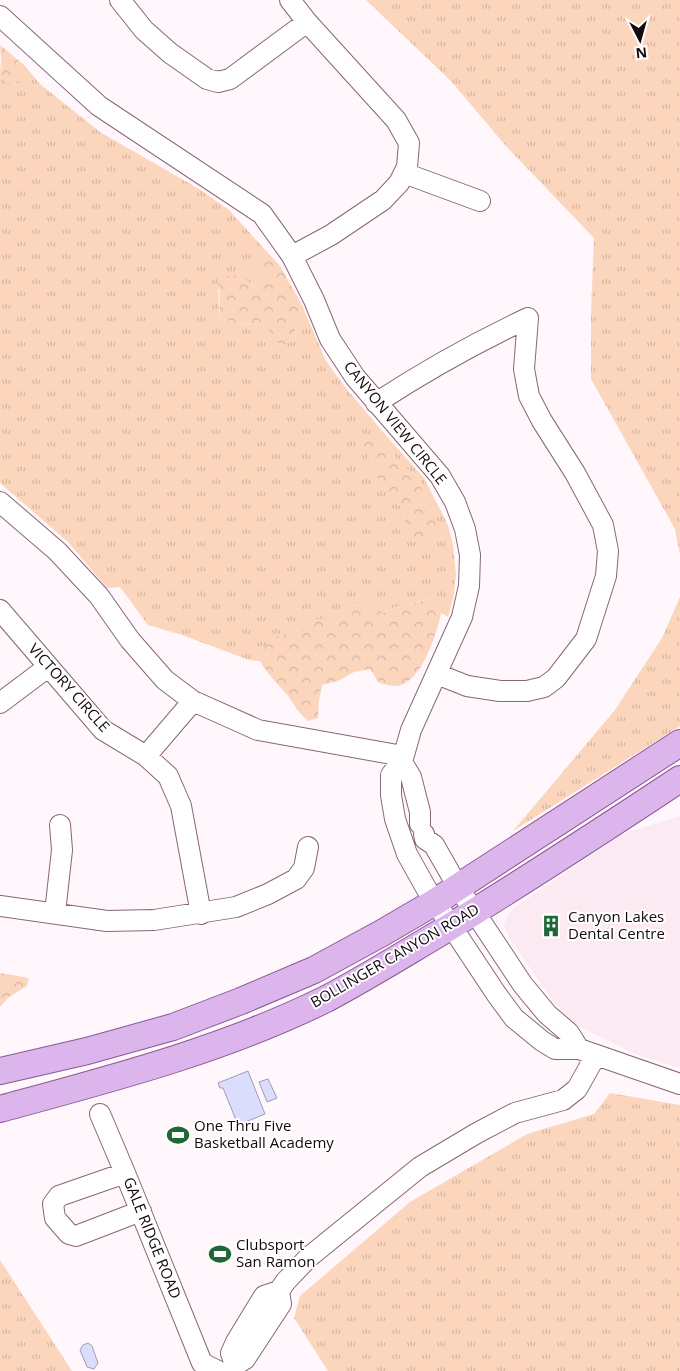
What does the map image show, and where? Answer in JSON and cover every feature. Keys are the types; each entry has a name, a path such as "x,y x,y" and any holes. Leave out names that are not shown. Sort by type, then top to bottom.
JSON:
{"main road":[{"name":"BOLLINGER CANYON ROAD","path":"0,1072 87,1052 173,1027 314,970 382,934 435,902 680,743"},
{"name":"BOLLINGER CANYON ROAD","path":"0,1109 182,1057 251,1032 326,999 396,960 474,912 680,779"}],"street":[{"path":"120,0 144,30 170,53 207,79 218,82 230,79 307,22"},
{"path":"290,0 307,22 396,120 409,144 407,167 399,184 383,200 330,235 292,256"},
{"name":"CANYON VIEW CIRCLE","path":"0,16 99,106 262,214 292,256 314,300 330,339 355,378 440,476 455,502 465,529 470,555 469,586 462,617 411,730 403,759 391,775 391,795 395,819 407,854 435,902 514,1018 554,1049 588,1052 680,1084"},
{"path":"404,173 480,201"},
{"path":"376,403 417,376 474,344 528,318 524,369 529,396 542,421 575,473 603,525 608,551 606,576 599,602 586,639 556,678 544,687 527,691 500,691 467,686 437,674"},
{"path":"0,502 57,551 99,596 130,640 165,680 193,701 258,730 403,759 412,777 424,829 458,887 523,985 547,1014 588,1052 578,1089 564,1100 515,1113 420,1167 309,1257 279,1291 281,1304 245,1359 222,1368"},
{"name":"VICTORY CIRCLE","path":"0,610 103,730 146,756 168,776 181,806 201,914"},
{"path":"0,703 48,667"},
{"path":"146,756 193,701"},
{"path":"55,913 62,850 60,826"},
{"path":"0,906 107,921 154,920 201,914 236,907 268,894 296,879 304,868 308,847"},
{"name":"GALE RIDGE ROAD","path":"100,1114 141,1211 222,1368"},
{"path":"125,1173 59,1196 53,1204 55,1218 69,1234 76,1236 141,1211"}],"shaded area":[{"path":"680,816 680,1068 637,1055 574,1024 555,1004 512,942 504,927 512,909 624,833"}],"green space":[{"path":"366,0 680,0 680,555 675,529 591,379 594,238 505,145 451,81"},
{"path":"0,45 24,65 27,77 18,83 6,83 2,75"},
{"path":"0,63 2,75 26,77 24,65 40,84 100,132 199,189 229,210 269,254 258,255 264,278 256,287 238,276 218,289 220,318 234,323 267,324 295,341 296,321 300,314 301,303 326,361 345,387 424,478 448,525 453,544 456,574 454,595 448,617 441,613 428,599 393,608 384,613 369,604 353,606 336,624 315,620 302,632 275,637 264,648 260,661 249,660 182,635 148,625 120,587 107,588 68,542 0,483","holes":["392,450 400,467 409,470 418,477 432,511 405,529 404,511 394,498"]},
{"path":"269,254 280,266 301,303 300,314 296,321 295,341 282,345 272,339 267,324 234,323 220,318 219,276 238,276 256,287 264,278 255,267 258,255"},
{"path":"371,434 382,437 392,450 400,467 409,470 418,477 438,529 431,536 415,537 405,529 404,511 377,477 368,456 364,443"},
{"path":"680,597 680,726 513,831 615,710 662,638"},
{"path":"429,599 441,613 432,645 413,677 404,684 389,685 379,683 370,669 354,672 338,681 322,685 318,718 308,721 269,675 260,661 264,647 270,639 281,635 302,632 315,620 325,618 336,624 353,606 369,604 384,613 393,608"},
{"path":"0,973 29,978 27,986 9,997 0,1007"},
{"path":"610,1093 680,1105 680,1371 328,1371 294,1318 300,1296 410,1202 527,1134 594,1114"},
{"path":"0,1260 72,1371 0,1371"}],"water":[{"path":"248,1071 265,1114 238,1125 223,1088 220,1088 218,1083"},
{"path":"268,1079 277,1098 267,1102 259,1082"},
{"path":"88,1343 92,1346 98,1363 94,1369 87,1367 80,1350 83,1345"}],"place":[{"name":"Canyon Lakes Dental Centre","path":"551,926"},
{"name":"One Thru Five Basketball Academy","path":"178,1135"},
{"name":"Clubsport San Ramon","path":"220,1254"}]}
